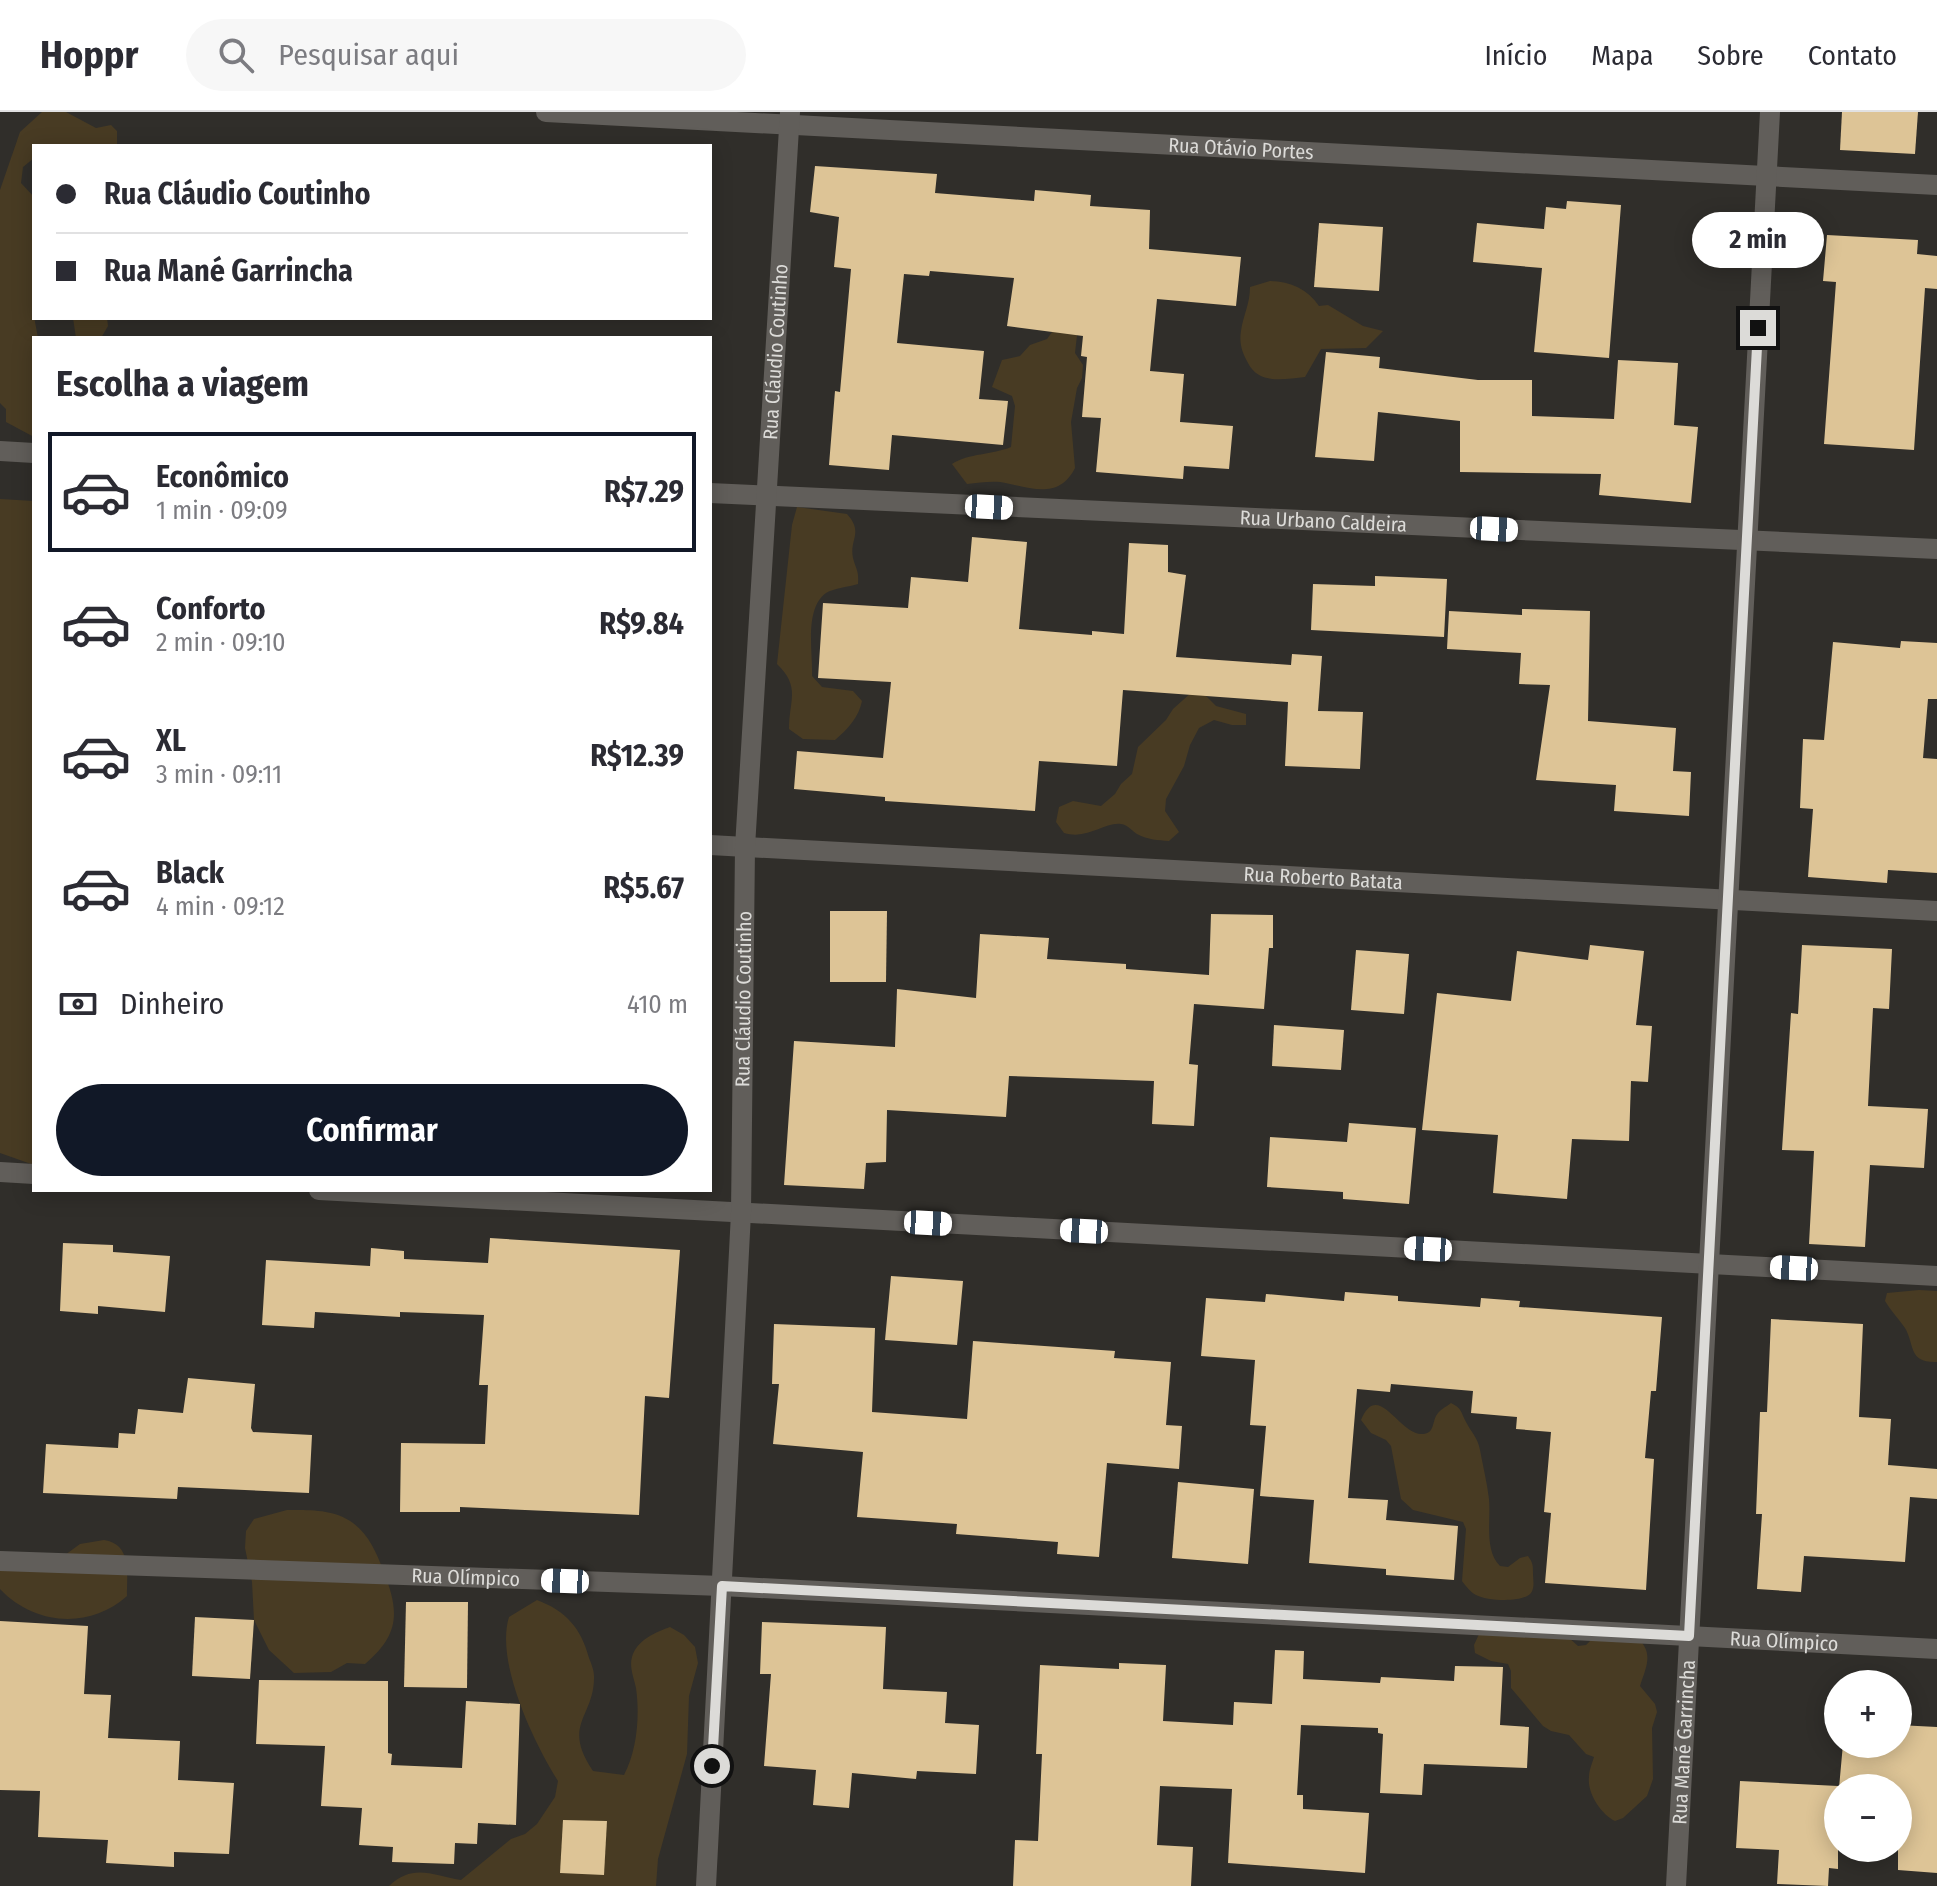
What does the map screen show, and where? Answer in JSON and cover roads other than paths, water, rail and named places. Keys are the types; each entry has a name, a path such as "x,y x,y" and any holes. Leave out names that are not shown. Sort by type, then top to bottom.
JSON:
{"street":[{"name":"Rua Otávio Portes","path":"546,112 790,119 1937,185"},
{"name":"Rua Mané Garrincha","path":"1676,1886 1770,112"},
{"name":"Rua Cláudio Coutinho","path":"706,1886 741,1213 745,847 790,119"},
{"path":"0,451 32,453"},
{"name":"Rua Urbano Caldeira","path":"712,493 1937,549"},
{"name":"Rua Roberto Batata","path":"712,845 1937,911"},
{"path":"0,1172 32,1174"},
{"path":"356,1192 1937,1276"},
{"name":"Rua Olímpico","path":"0,1561 722,1586 1937,1649"}]}
